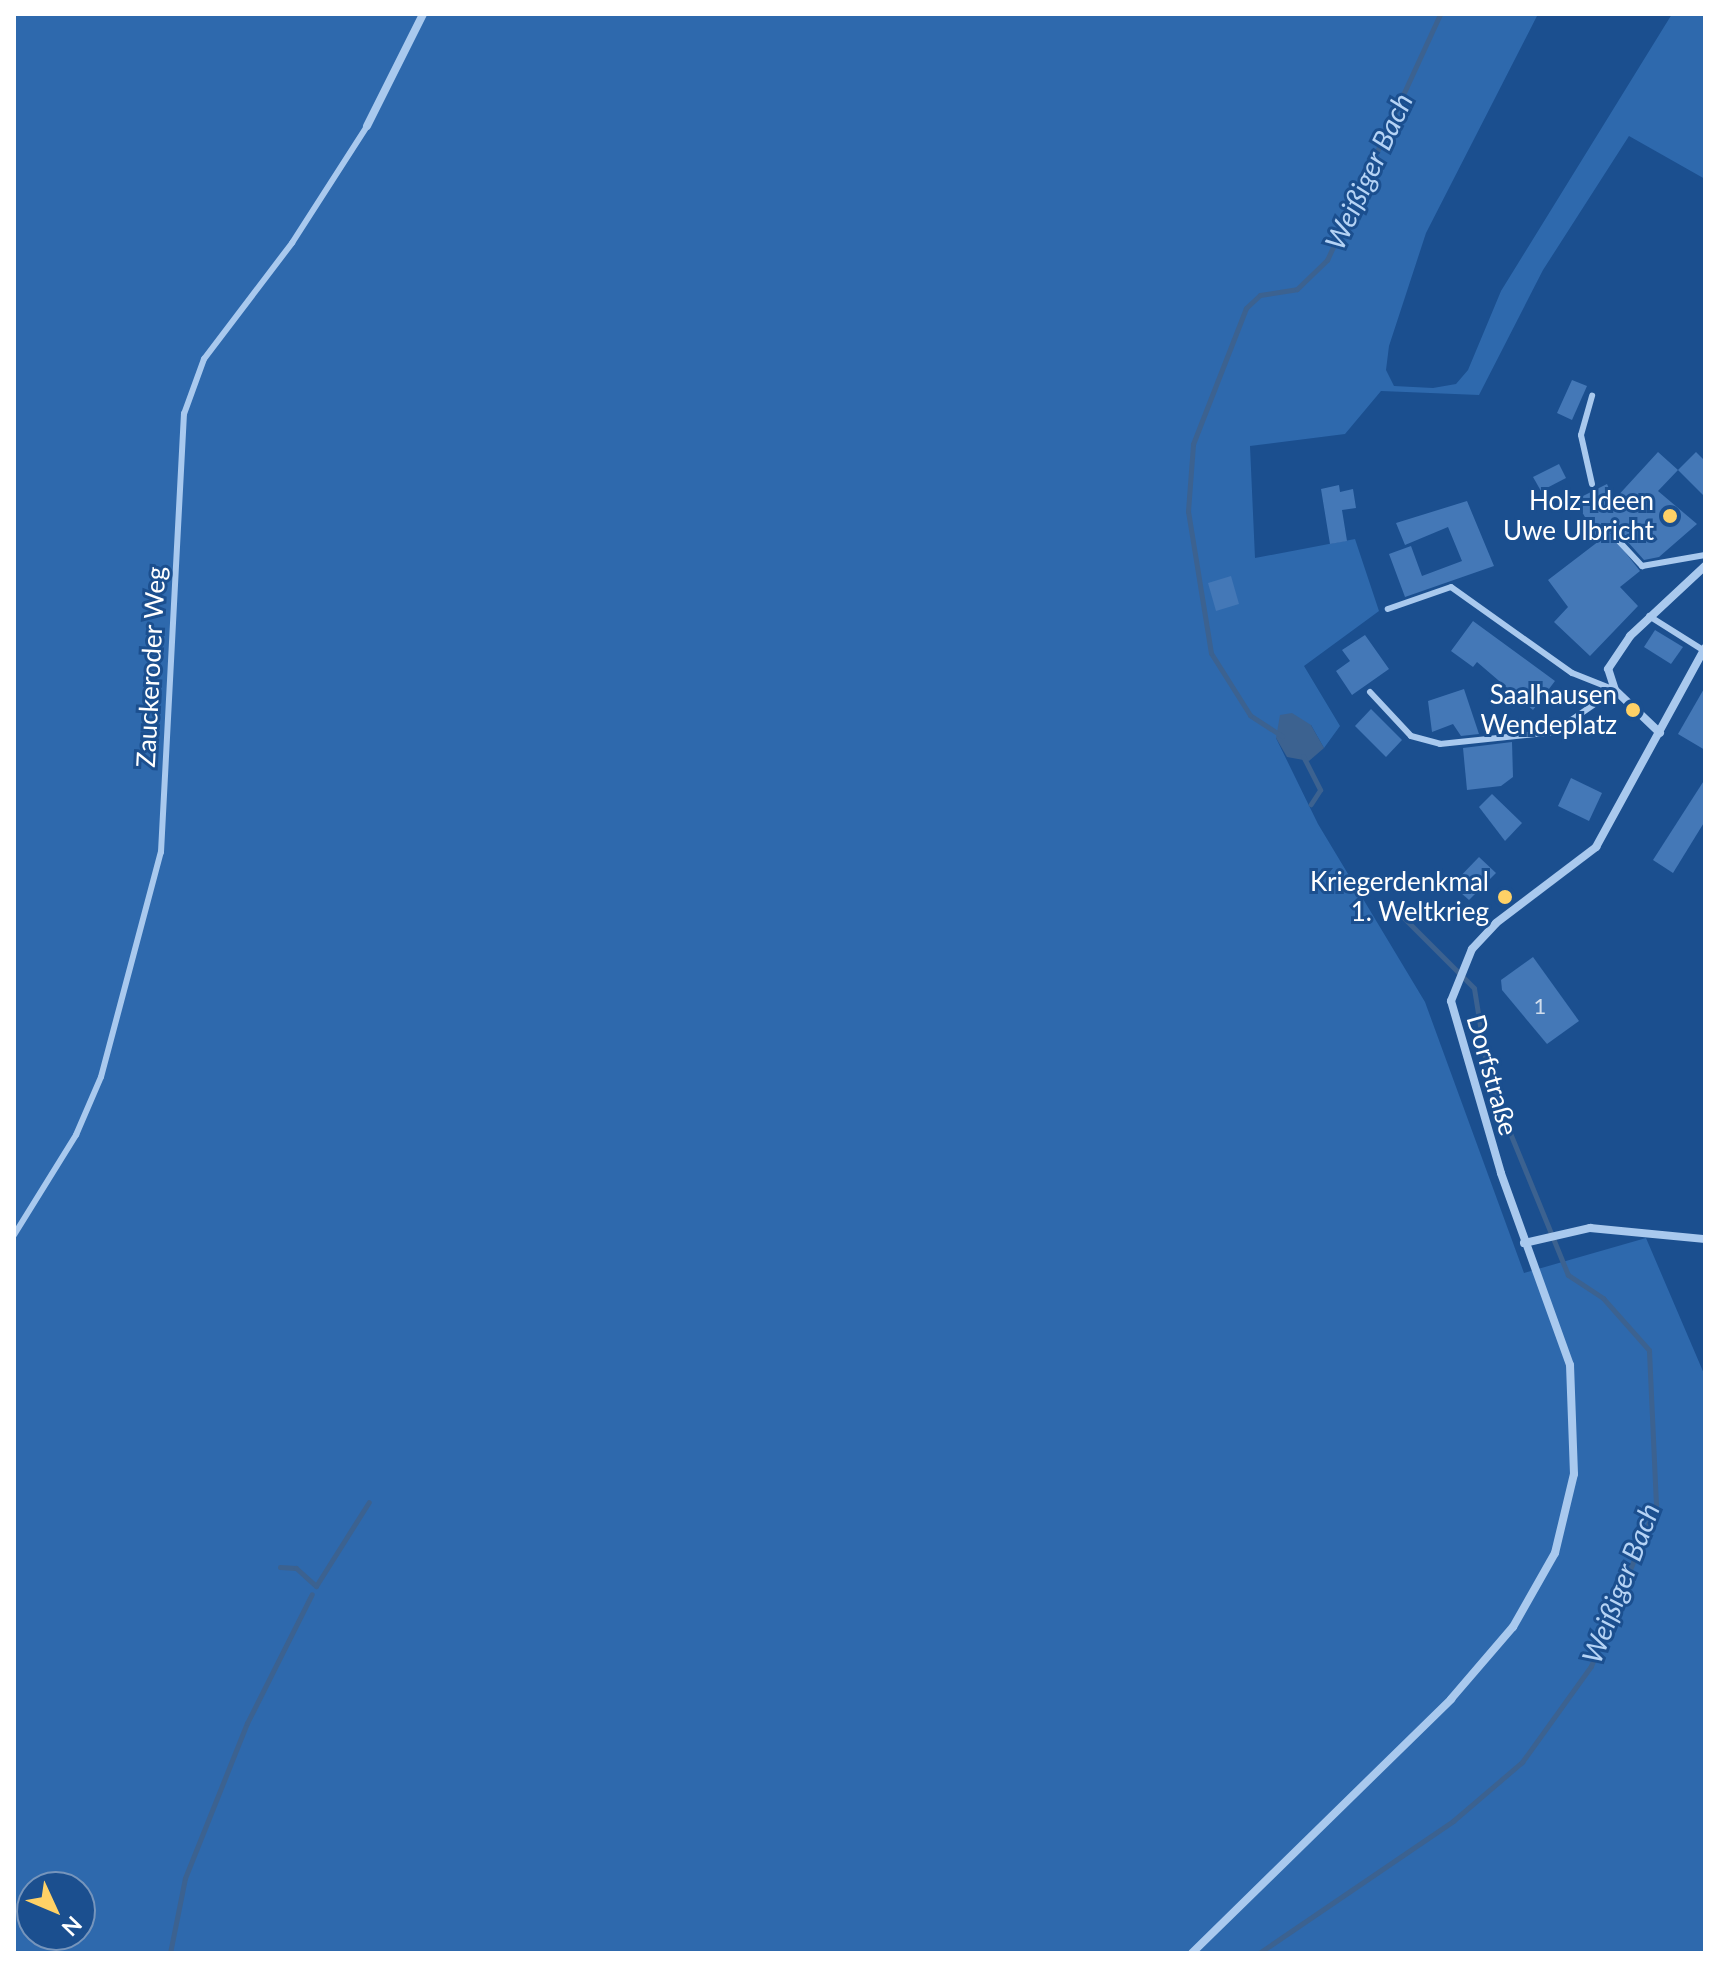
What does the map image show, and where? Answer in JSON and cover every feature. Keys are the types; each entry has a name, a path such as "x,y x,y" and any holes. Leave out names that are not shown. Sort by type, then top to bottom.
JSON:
{"street":[{"path":"367,126 423,14"},
{"path":"1660,733 1615,690 1608,669 1649,616 1705,566"},
{"name":"Dorfstraße","path":"1192,1953 1451,1699 1513,1627 1555,1553 1574,1474 1576,1419 1570,1365 1524,1243 1455,1034 1455,993 1464,965 1496,923 1596,847 1704,649"},
{"path":"1524,1243 1554,1232 1590,1228 1705,1239"}],"lane":[{"name":"Zauckeroder Weg","path":"14,1235 76,1135 101,1077 161,852 184,414 204,359 292,243 367,126"},
{"path":"1592,396 1581,435 1592,484"},
{"path":"1615,537 1642,566 1705,555"},
{"path":"1388,609 1451,587 1572,673 1615,690"},
{"path":"1649,616 1704,649"},
{"path":"1370,692 1411,736 1440,744 1554,732 1615,690"}],"shaded area":[{"path":"14,14 1538,14 1426,233 1389,346 1386,370 1394,386 1433,388 1456,384 1468,370 1501,291 1672,14 1705,14 1705,179 1629,136 1543,270 1479,395 1381,391 1345,434 1250,446 1255,558 1355,539 1379,611 1304,666 1340,726 1324,748 1311,725 1276,738 1318,824 1425,1002 1524,1273 1646,1238 1705,1376 1705,1953 14,1953"},
{"path":"1292,713 1311,725 1324,748 1309,761 1287,757 1276,738 1280,715"}],"building":[{"path":"1572,380 1587,386 1572,420 1557,413"},
{"path":"1658,452 1678,470 1658,491 1697,524 1659,557 1644,560 1619,532 1610,533 1640,571 1620,587 1638,606 1590,656 1554,622 1568,607 1548,580 1599,541 1575,500 1607,484 1614,500"},
{"path":"1696,452 1705,461 1705,497 1678,470"},
{"path":"1559,464 1566,478 1541,491 1533,477"},
{"path":"1339,485 1340,492 1353,489 1356,508 1342,510 1347,541 1330,544 1321,489"},
{"path":"1467,501 1494,566 1405,597 1389,554 1411,546 1422,576 1462,561 1448,527 1405,545 1396,523"},
{"path":"1231,576 1239,604 1216,611 1208,583"},
{"path":"1473,621 1555,681 1533,710 1477,662 1473,667 1451,651"},
{"path":"1655,630 1683,647 1671,664 1644,647"},
{"path":"1365,635 1389,669 1352,695 1336,671 1350,661 1342,650"},
{"path":"1705,687 1705,750 1678,734"},
{"path":"1464,689 1479,734 1461,736 1453,724 1432,732 1428,701"},
{"path":"1371,709 1402,740 1386,757 1355,726"},
{"path":"1512,742 1513,777 1501,786 1467,790 1463,748"},
{"path":"1571,778 1602,793 1589,821 1558,806"},
{"path":"1705,779 1705,821 1673,873 1653,860"},
{"path":"1492,794 1522,823 1505,841 1479,807"},
{"path":"1479,857 1496,873 1469,900 1452,885"},
{"path":"1533,957 1579,1021 1547,1044 1502,990 1501,980"}],"waterway":[{"name":"Weißiger Bach","path":"1282,736 1250,715 1211,653 1188,511 1193,444 1246,308 1260,295 1297,289 1327,260 1440,14"},
{"name":"Weißiger Bach","path":"1303,756 1320,790 1311,804"},
{"name":"Weißiger Bach","path":"1259,1953 1453,1821 1522,1762 1591,1666 1656,1505 1649,1350 1603,1298 1568,1275 1489,1081 1474,988 1391,905"},
{"path":"280,1567 296,1568 316,1586 369,1502"},
{"path":"170,1953 185,1878 247,1723 312,1594"}],"place":[{"name":"Holz-Ideen Uwe Ulbricht","path":"1670,516"},
{"name":"Saalhausen Wendeplatz","path":"1633,710"},
{"name":"Kriegerdenkmal 1. Weltkrieg","path":"1505,897"}]}
